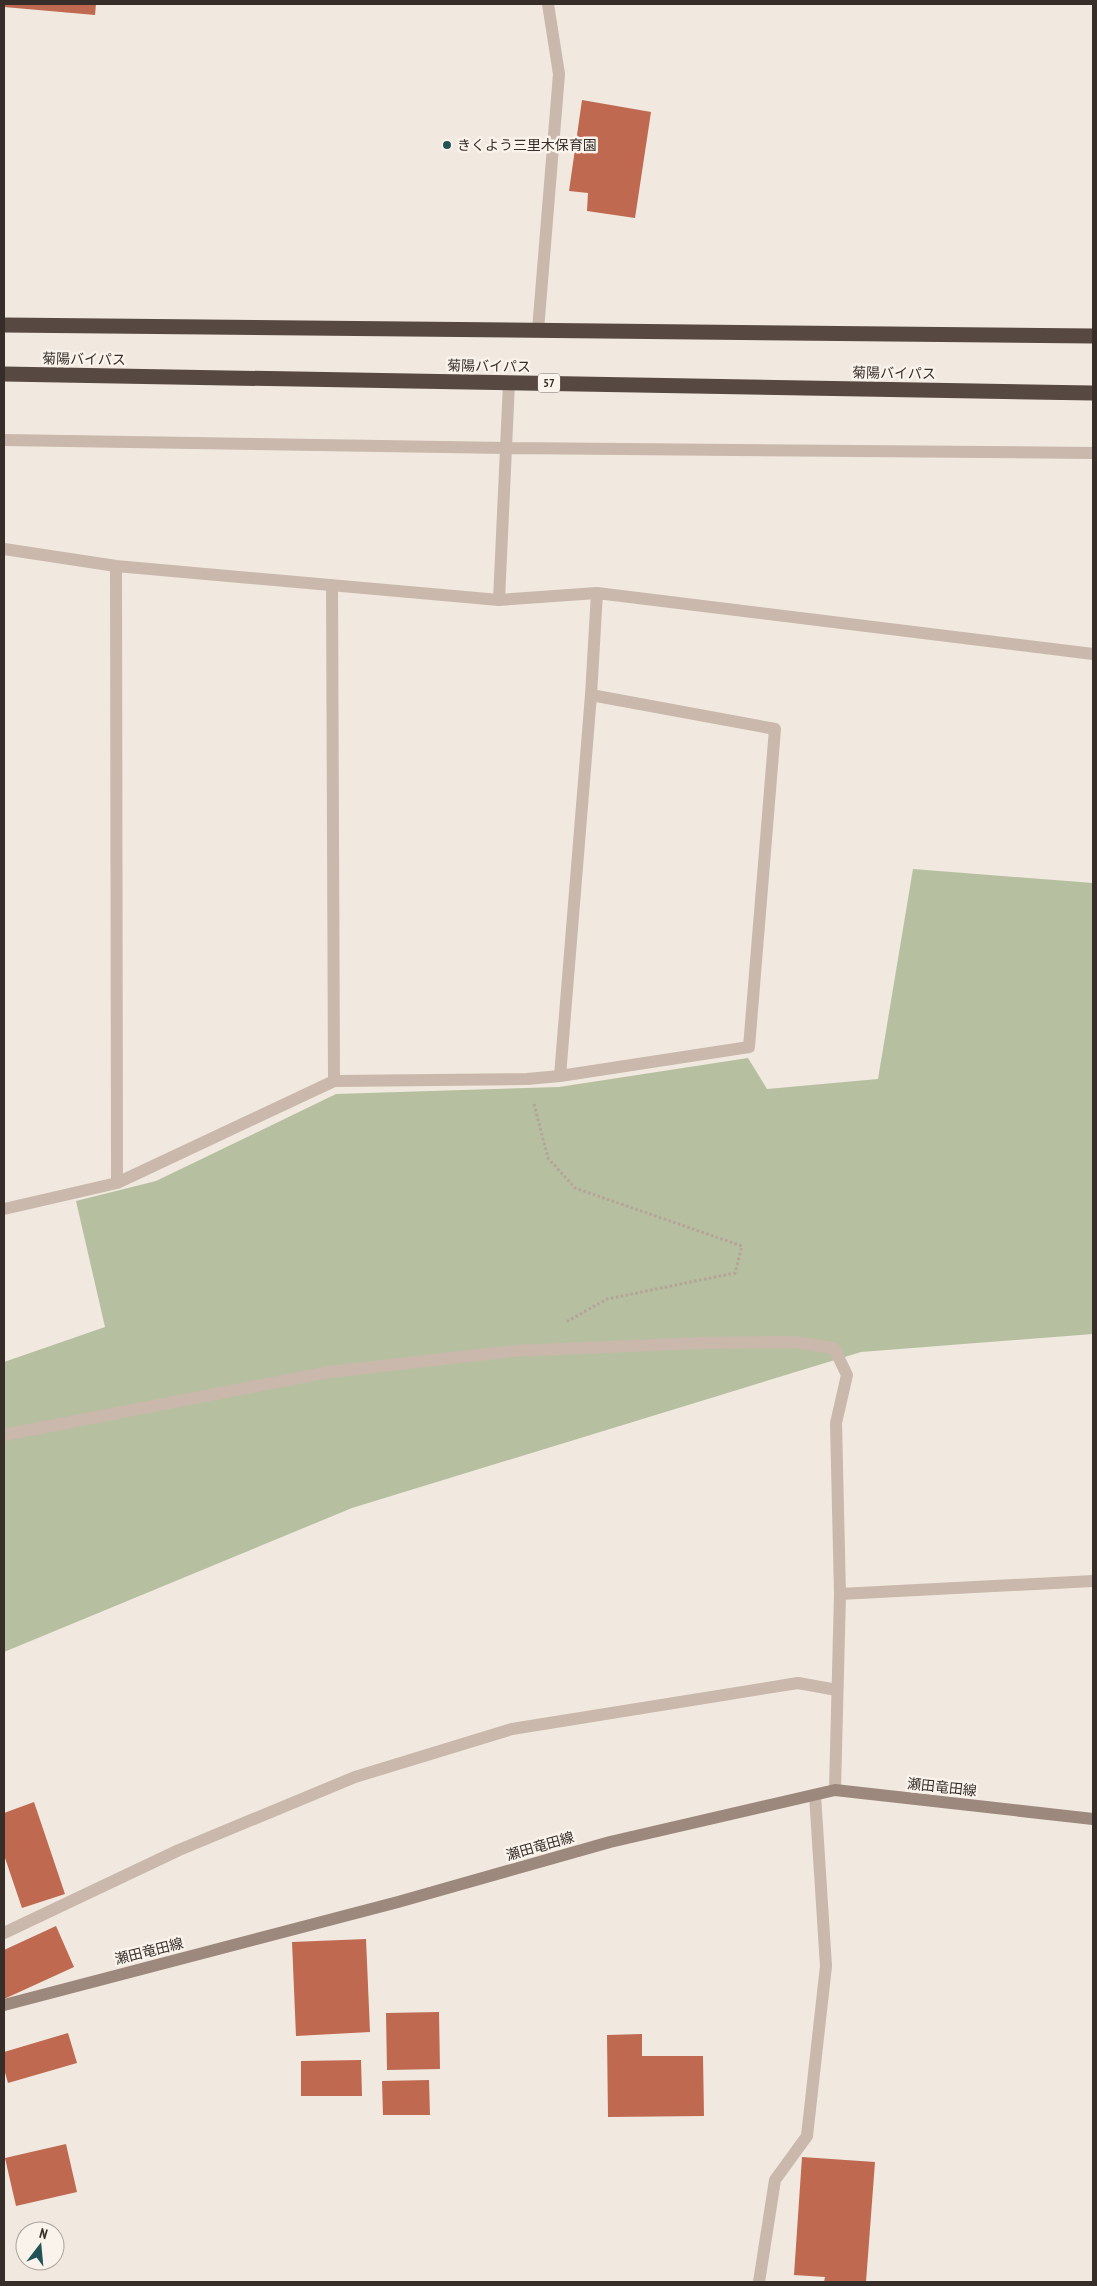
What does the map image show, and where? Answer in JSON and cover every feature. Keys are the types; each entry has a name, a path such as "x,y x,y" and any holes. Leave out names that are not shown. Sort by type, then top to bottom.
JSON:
{"highway":[{"path":"4,325 1093,336"},
{"name":"菊陽バイパス","path":"4,374 1093,393"}],"main road":[{"name":"瀬田竜田線","path":"4,2005 398,1902 610,1842 835,1790 1093,1819"}],"street":[{"path":"538,330 559,74 548,4"},
{"path":"499,600 509,383"},
{"path":"4,440 506,448 1093,453"},
{"path":"4,549 116,566 499,600 598,593 1093,654"},
{"path":"116,566 117,1183"},
{"path":"332,585 334,1081"},
{"path":"560,1076 598,593"},
{"path":"4,1209 117,1183 334,1081 527,1079 560,1076 750,1047 775,729 591,695"},
{"path":"4,1435 329,1372 514,1351 700,1343 794,1342 834,1348 847,1375 836,1423 840,1594 835,1790"},
{"path":"840,1594 1093,1581"},
{"path":"4,1932 179,1850 355,1777 512,1729 798,1682 837,1690"},
{"path":"759,2282 775,2180 807,2136 826,1966 815,1796"}],"path":[{"path":"527,1079 548,1158 575,1188 742,1246 735,1273 607,1299 565,1323"}],"green space":[{"path":"913,869 1093,883 1093,1334 861,1352 352,1508 4,1652 4,1362 105,1327 76,1201 156,1181 336,1094 559,1087 748,1058 767,1089 878,1079"}],"building":[{"path":"4,4 96,4 95,15 4,7"},
{"path":"582,100 651,112 635,218 587,211 588,193 569,191"},
{"path":"34,1802 65,1894 22,1908 4,1855 4,1813"},
{"path":"56,1926 74,1967 4,1999 4,1950"},
{"path":"366,1939 370,2032 296,2036 292,1942"},
{"path":"439,2012 440,2069 387,2070 386,2013"},
{"path":"68,2033 77,2063 8,2083 4,2069 4,2052"},
{"path":"642,2034 642,2056 703,2056 704,2116 608,2117 607,2035"},
{"path":"361,2060 362,2096 301,2096 301,2061"},
{"path":"429,2080 430,2115 383,2115 382,2081"},
{"path":"66,2144 77,2192 16,2206 5,2158"},
{"path":"802,2157 875,2162 866,2282 824,2282 825,2277 794,2275"}],"place":[{"name":"きくよう三里木保育園","path":"447,145"}]}
